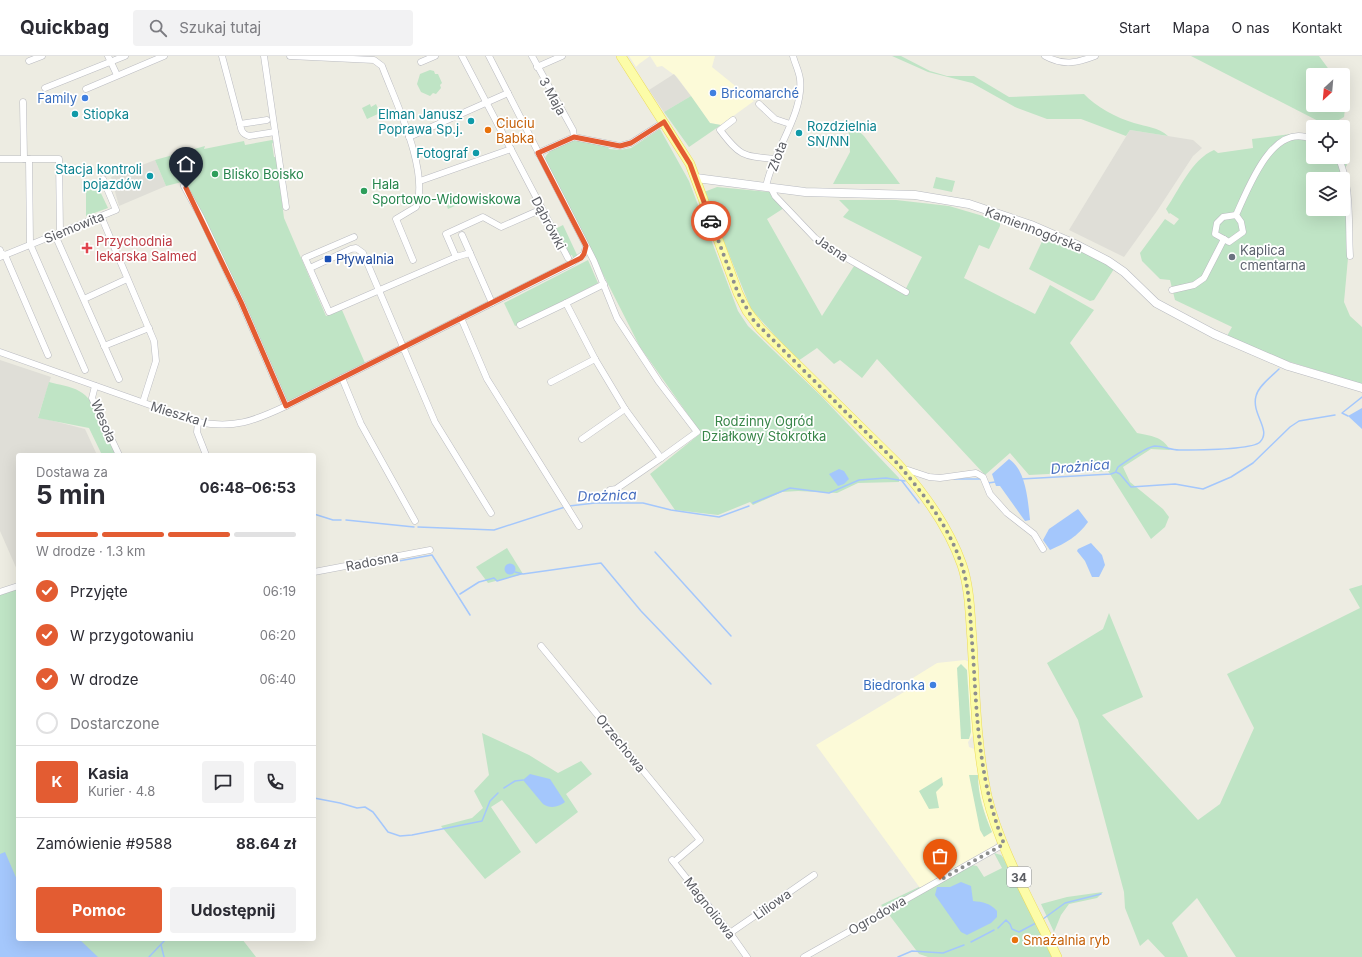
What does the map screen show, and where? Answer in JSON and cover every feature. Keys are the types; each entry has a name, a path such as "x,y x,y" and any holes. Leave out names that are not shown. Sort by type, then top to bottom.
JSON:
{"main road":[{"name":"34","path":"621,56 689,161 738,293 754,321 904,471 933,510 956,549 962,567 969,602 979,742 993,818 1056,957"}],"street":[{"path":"29,62 42,56"},
{"path":"45,88 110,59 125,56"},
{"path":"86,89 116,75 164,56"},
{"path":"222,56 240,124 245,135 275,132"},
{"path":"264,56 286,207"},
{"path":"290,56 374,60 382,66 409,138 420,181 416,206 396,219 413,260"},
{"path":"421,62 435,56"},
{"name":"Dąbrówki","path":"462,56 568,258"},
{"path":"489,56 586,246 604,284 617,318 696,432 616,490 610,490"},
{"name":"3 Maja","path":"532,56 572,130 574,137"},
{"path":"537,67 562,56"},
{"name":"Złota","path":"769,187 775,158 798,102 800,90 799,72 793,56"},
{"path":"1045,56 1058,62 1068,64 1095,56"},
{"path":"110,59 116,75"},
{"path":"409,138 508,93"},
{"path":"22,102 30,244 85,370"},
{"path":"759,104 775,118 790,124"},
{"path":"240,124 267,120"},
{"path":"733,120 720,130 734,148 740,153 749,156 775,158"},
{"path":"538,153 574,137 620,146 631,143 664,122"},
{"path":"1236,216 1265,157 1278,143 1298,136 1306,138"},
{"path":"420,181 511,149"},
{"path":"0,164 0,160 59,159 58,234 84,299 119,379"},
{"path":"1341,164 1346,189 1350,256"},
{"name":"Kamiennogórska","path":"696,178 828,193 915,195 969,204 1031,225 1077,244 1108,261 1124,272 1156,303 1214,334 1288,366 1362,388"},
{"name":"Siemowita","path":"2,256 116,210 102,179"},
{"path":"701,194 705,185 715,180"},
{"path":"184,186 201,217 235,289 286,406"},
{"name":"Jasna","path":"769,187 775,196 820,241 829,248 906,292"},
{"path":"456,257 446,234 483,217 501,227 542,209"},
{"path":"101,216 154,341 156,361 143,402"},
{"path":"1236,216 1241,222 1243,232 1229,242 1215,234 1217,223 1223,217 1236,216"},
{"path":"462,235 492,303"},
{"path":"354,237 305,258 329,312 456,257 470,253"},
{"path":"1172,290 1194,285 1204,278 1224,239"},
{"name":"Mieszka I","path":"0,352 198,422 221,425 240,424 260,418 286,406 581,258 584,254 586,246"},
{"path":"310,268 356,248 363,253 435,422 491,513"},
{"path":"0,250 48,355"},
{"path":"84,299 128,279"},
{"path":"520,325 604,284"},
{"path":"566,303 595,359 625,409 661,458"},
{"path":"461,318 487,379 579,526"},
{"path":"104,346 149,328"},
{"path":"551,382 595,359"},
{"path":"342,378 361,424 416,521"},
{"name":"Wesoła","path":"95,386 92,398 118,453"},
{"path":"582,439 625,409"},
{"path":"198,422 197,432 205,453"},
{"path":"904,471 908,470 929,477 940,478 976,473 980,475 983,477 990,494 1007,513 1034,534 1043,549"},
{"name":"Radosna","path":"316,572 430,550"},
{"path":"0,592 16,587"},
{"name":"Orzechowa","path":"541,646 700,840 673,861"},
{"name":"Ogrodowa","path":"804,957 1004,844"},
{"path":"993,850 1004,855 1022,883"},
{"name":"Magnoliowa","path":"673,861 747,957"},
{"name":"Liliowa","path":"730,933 814,875"}],"shaded area":[{"path":"629,56 650,56 636,67"},
{"path":"650,56 715,56 712,67 754,101 721,125 710,123 677,77 662,66 657,67"},
{"path":"674,74 691,96 664,112 649,90"},
{"path":"1130,130 1193,140 1202,148 1193,156 1157,211 1124,257 1069,230"},
{"path":"155,160 166,186 119,206 111,177"},
{"path":"0,360 51,377 38,417 85,429 96,453 16,453 16,567 0,531"},
{"path":"965,660 970,662 974,734 968,742 969,747 977,750 998,839 994,847 920,888 816,745 904,692 900,686 937,663"}],"green space":[{"path":"892,56 901,56 930,71 947,76 974,76 1009,97 1084,94 1101,108 1114,115 1134,123 1156,129 1168,136 1130,130 1126,136 1081,119 1047,119 1015,107 972,83 928,72"},
{"path":"1191,56 1319,56 1328,68 1306,68 1306,112 1345,112 1344,117 1339,120 1316,120"},
{"path":"430,70 434,71 435,74 438,74 442,83 440,85 441,88 436,94 433,93 430,96 421,92 417,84 420,74"},
{"path":"691,96 710,123 721,125 689,147 664,112"},
{"path":"370,104 371,107 376,104 380,113 367,119 362,108"},
{"path":"848,121 864,136 900,184 833,184 850,152"},
{"name":"Rodzinny Ogród Działkowy Stokrotka","path":"660,129 689,181 738,311 748,326 821,396 899,478 899,482 858,483 837,493 798,491 782,492 753,505 750,502 718,515 675,510 650,474 701,433 640,347 545,160 546,156 553,149 573,140 585,140 608,147 609,149 620,150 631,148"},
{"path":"1298,133 1306,136 1306,164 1347,164 1345,168 1346,172 1306,172 1306,216 1350,216 1353,258 1348,258 1344,302 1350,316 1362,327 1362,384 1287,361 1227,336 1232,327 1175,300 1170,280 1160,279 1142,261 1140,253 1165,219 1174,225 1179,219 1170,213 1169,214 1166,209 1199,160 1214,150 1218,153 1253,148 1252,139"},
{"path":"272,140 274,141 272,144 274,157 276,157 284,218 326,316 342,310 365,363 342,378 286,406 188,186 182,182 166,186 155,160 205,146 204,149 244,141 245,145"},
{"path":"936,177 955,181 952,192 933,188"},
{"path":"86,187 98,187 108,208 86,216"},
{"path":"717,187 770,192 772,197 784,208 767,219 822,316 854,266 903,294 922,257 843,217 849,210 839,200 896,200 949,206 1000,221 1000,226 989,249 979,245 964,278 1035,314 1050,285 1094,310 1070,343 1137,433 1160,439 1170,450 1151,449 1123,467 1130,482 1163,509 1169,517 1165,527 1151,539 1108,471 1029,475 1010,453 985,475 877,359 862,378 840,360 834,364 817,348 798,361 751,309 704,192"},
{"path":"453,195 457,205 448,209 444,199"},
{"path":"563,225 578,257 572,260 572,255 569,256 555,229"},
{"path":"1045,235 1096,258 1114,269 1094,300 1090,301 1029,269"},
{"path":"588,260 598,283 515,326 504,303"},
{"path":"49,382 79,391 92,402 97,410 117,453 101,453 89,428 38,418"},
{"path":"507,548 523,574 488,583 476,567"},
{"path":"1362,585 1362,957 1236,957 1197,898 1172,923 1188,957 1165,957 1148,939 1140,946 1125,908 1124,892 1078,720 1047,663 1103,629 1109,613 1143,697 1102,715 1198,820 1220,804 1254,728 1227,674 1360,608 1349,589"},
{"path":"16,590 16,941 244,941 256,957 0,957 0,595"},
{"path":"961,664 967,670 971,732 969,739 961,739 957,668"},
{"path":"482,733 529,755 558,773 581,761 592,774 566,794 578,812 536,844 502,800 491,807 521,852 485,879 441,826 472,818 483,808 474,791 489,775"},
{"path":"969,775 978,775 982,804 992,832 984,837 980,830"},
{"path":"942,777 943,785 936,792 939,808 929,809 919,791"},
{"path":"994,853 1001,855 1006,861 1052,957 928,957 919,954 887,912 972,865 977,866 984,877 1002,868"},
{"path":"919,887 920,888 884,908 881,905"},
{"path":"1103,892 1097,898 1069,904 1061,915 1054,932 1041,904 1067,897"}],"water":[{"path":"1362,408 1362,429 1348,416"},
{"path":"1009,459 1015,464 1023,478 1030,520 1025,521 1000,486 996,486 992,474"},
{"path":"839,469 844,471 849,479 844,484 838,486 829,474"},
{"path":"1078,509 1088,522 1071,539 1050,550 1043,540 1049,529"},
{"path":"1091,543 1102,555 1105,565 1099,577 1092,577 1085,561 1077,551 1078,549"},
{"path":"508,564 512,564 514,565 514,573 508,574 505,571 505,567"},
{"path":"530,774 550,779 565,802 554,807 543,804 523,780"},
{"path":"5,852 16,877 16,941 81,941 98,957 0,957 0,854"},
{"path":"961,882 971,886 973,901 986,903 997,911 997,917 991,923 967,935 961,932 935,895 937,887 950,887"}],"waterway":[{"path":"1116,471 1118,467 1136,455 1155,446 1176,450 1209,450 1246,447 1260,442 1264,432 1256,409 1255,403 1257,392 1262,385 1279,369"},
{"name":"Drożnica","path":"1348,416 1342,413 1362,397"},
{"name":"Drożnica","path":"1021,479 1111,474 1116,472 1120,474 1131,487 1175,484 1203,489 1231,477 1253,463 1290,427 1299,421 1335,415"},
{"name":"Drożnica","path":"753,503 790,488 829,493 859,480 886,478 905,481"},
{"name":"Drożnica","path":"954,479 982,479"},
{"path":"902,481 919,503"},
{"name":"Drożnica","path":"988,483 995,482"},
{"name":"Drożnica","path":"569,506 595,503 643,503 671,510 719,517 749,506"},
{"name":"Drożnica","path":"418,527 494,530 565,507"},
{"name":"Drożnica","path":"316,515 333,520 341,520"},
{"name":"Drożnica","path":"346,520 414,527"},
{"path":"655,552 731,636"},
{"path":"371,566 432,555 470,615"},
{"path":"515,572 523,574 601,563 641,611 711,684"},
{"path":"460,594 479,582 494,578 497,581 521,574"},
{"path":"504,788 515,781 523,780"},
{"path":"316,798 357,808 365,807 373,812 388,832 400,836 482,821 490,801 498,793"},
{"path":"1043,919 1065,903 1101,894"},
{"path":"998,928 1006,920 1012,929 1019,932 1036,923"},
{"path":"971,942 994,930"},
{"path":"149,957 164,941"},
{"path":"161,945 164,957"},
{"path":"898,957 912,951 943,953 964,945"}],"way so far":[{"path":"711,221 738,293 754,321 898,464 913,481 933,510 956,549 962,567 969,602 979,742 987,796 993,818 1004,844 940,880"}],"place":[{"name":"Bricomarché","path":"713,93"},
{"name":"Family","path":"85,98"},
{"name":"Stiopka","path":"75,114"},
{"name":"Elman Janusz Poprawa Sp.j.","path":"471,121"},
{"name":"Ciuciu Babka","path":"488,130"},
{"name":"Rozdzielnia SN/NN","path":"799,133"},
{"name":"Fotograf","path":"476,153"},
{"name":"Blisko Boisko","path":"215,174"},
{"name":"Stacja kontroli pojazdów","path":"150,176"},
{"name":"Hala Sportowo-Widowiskowa","path":"364,191"},
{"name":"Przychodnia lekarska Salmed","path":"87,248"},
{"name":"Kaplica cmentarna","path":"1232,257"},
{"name":"Pływalnia","path":"328,259"},
{"name":"Biedronka","path":"933,685"},
{"name":"Smażalnia ryb","path":"1015,940"}],"route":[{"path":"186,188 241,302 286,406 581,258 584,254 586,246 538,153 570,138 581,138 620,146 631,143 664,122 690,164 711,221"}]}
